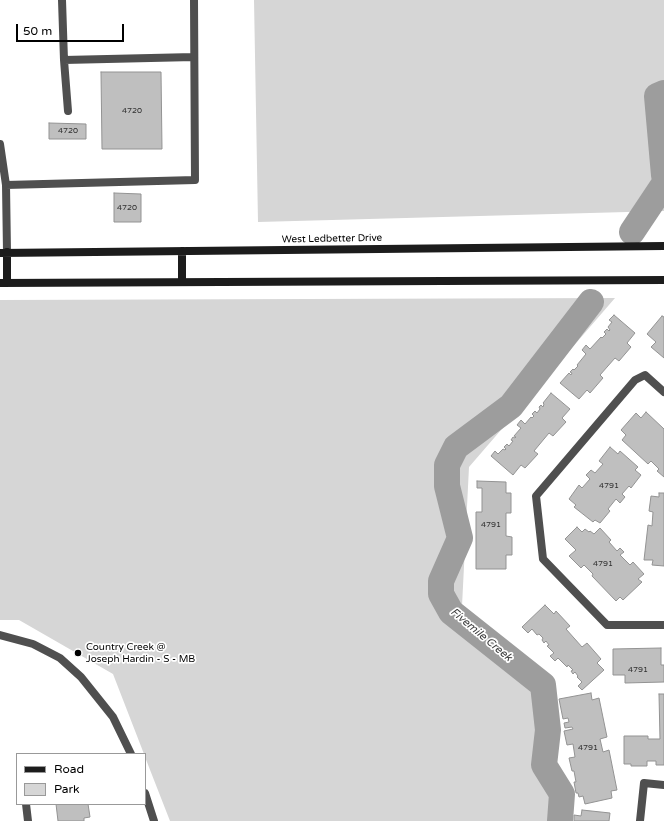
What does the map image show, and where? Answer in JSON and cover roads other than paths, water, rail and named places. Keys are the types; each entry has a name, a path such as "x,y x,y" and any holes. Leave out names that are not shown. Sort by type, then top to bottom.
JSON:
{"main road":[{"name":"West Ledbetter Drive","path":"3,252 664,246"},
{"path":"182,251 182,282"},
{"path":"3,252 4,283 664,280"}],"street":[{"path":"62,0 64,60 68,111"},
{"path":"6,185 196,180 194,0"},
{"path":"64,60 194,57"},
{"path":"0,144 6,185 3,252"},
{"path":"664,392 645,375 635,380 536,496 543,559 607,625 664,625"},
{"path":"0,635 33,644 60,658 76,672 113,718 131,753"},
{"path":"640,821 644,783 664,785"},
{"path":"146,796 154,821"},
{"path":"26,805 28,821"}],"waterway":[{"name":"Fivemile Creek","path":"664,93 657,96 664,175"},
{"name":"Fivemile Creek","path":"632,232 664,184"},
{"name":"Fivemile Creek","path":"560,821 562,794 544,765 548,730 543,685 451,612 441,594 441,581 460,538 447,486 447,465 456,447 511,406 591,302"}],"place":[{"name":"Country Creek @ Joseph Hardin - S - MB","path":"78,653"}]}
